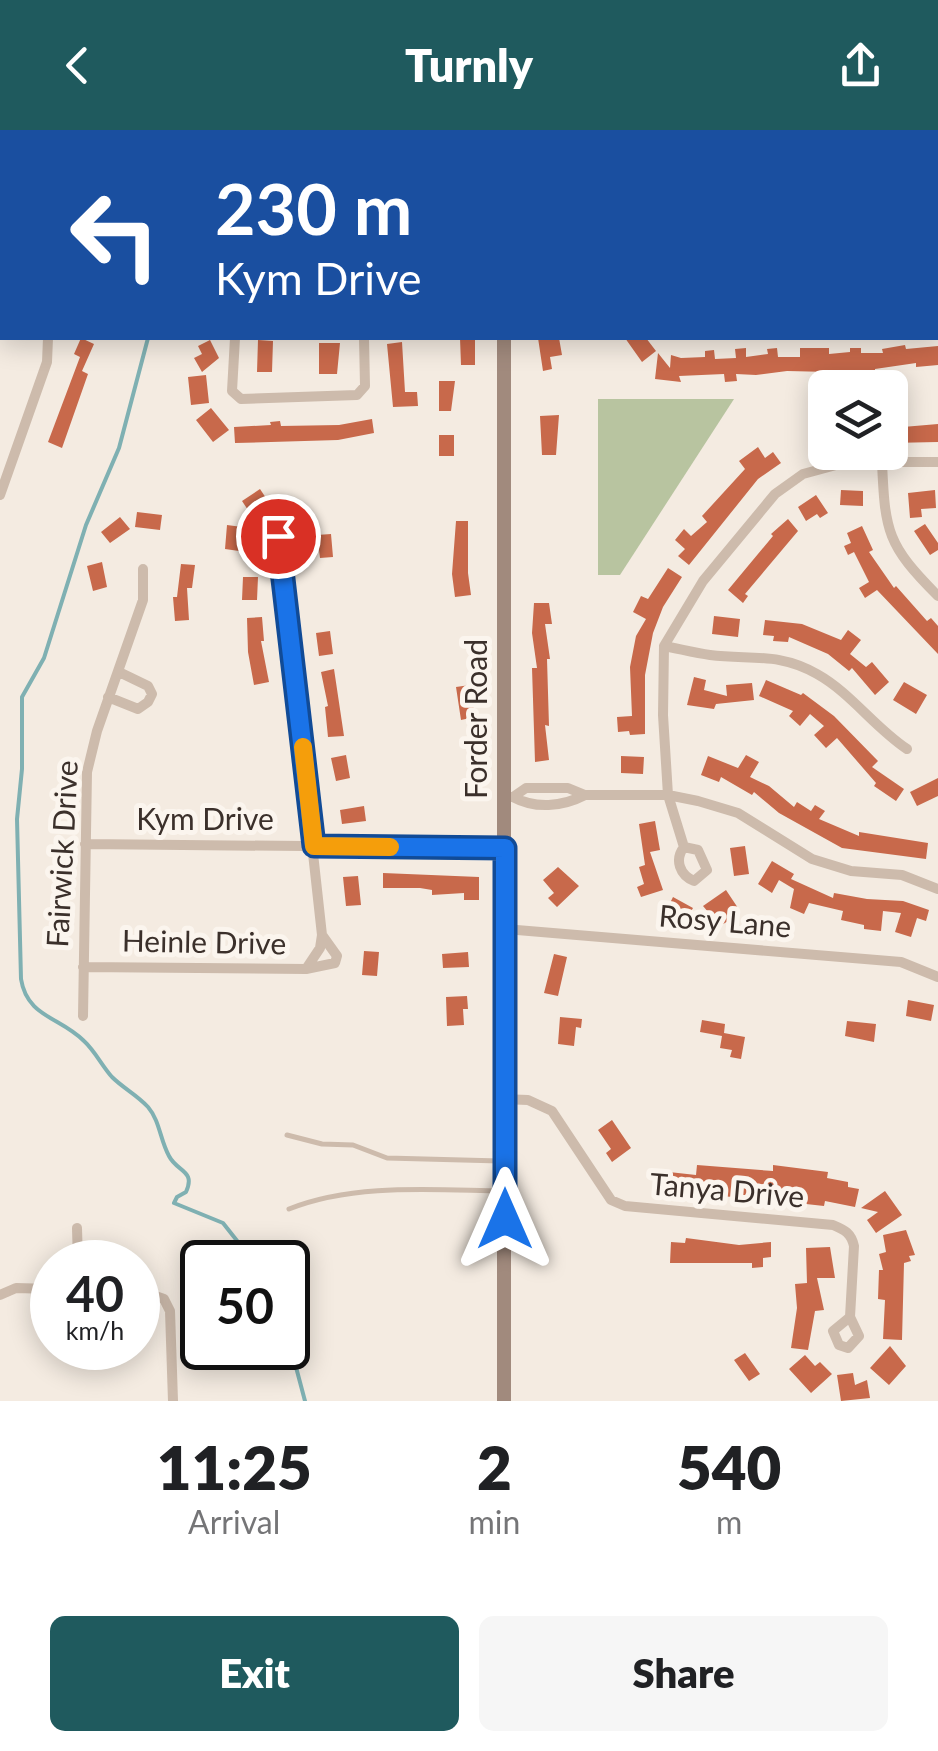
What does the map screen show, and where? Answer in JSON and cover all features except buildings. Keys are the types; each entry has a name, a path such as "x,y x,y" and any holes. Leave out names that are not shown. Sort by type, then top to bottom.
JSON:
{"main road":[{"name":"Forder Road","path":"504,340 508,797 504,929 504,1401"}],"street":[{"path":"0,496 47,362 48,340"},
{"path":"235,340 232,391 242,399 357,395 364,386 364,340"},
{"path":"908,462 938,462"},
{"path":"684,847 668,795 664,646 703,581 775,494 804,474 818,470"},
{"path":"883,470 888,532 900,555 938,596"},
{"path":"278,536 322,935 337,956 335,964 306,969"},
{"name":"Fairwick Drive","path":"83,1016 88,772 108,697 143,600 143,568"},
{"path":"664,646 789,661 840,690 882,732 906,749"},
{"path":"108,697 138,709 152,694 148,686 119,672"},
{"path":"508,797 526,788 568,788 585,795 668,795 738,813 796,851 836,868 902,875 938,889"},
{"name":"Kym Drive","path":"84,844 505,848"},
{"name":"Rosy Lane","path":"504,929 901,962 938,977"},
{"name":"Heinle Drive","path":"83,967 306,969 322,935"},
{"name":"Tanya Drive","path":"505,1099 528,1100 552,1111 611,1200 624,1206 846,1230 854,1246 850,1317"},
{"path":"77,1228 77,1240"},
{"path":"0,1295 16,1288 30,1288"},
{"path":"160,1298 173,1323 173,1401"}],"lane":[{"path":"287,1135 322,1144 354,1144 387,1158 504,1161"},
{"path":"289,1209 313,1199 366,1193 505,1191"}],"green space":[{"path":"598,399 734,399 620,575 598,575"}],"waterway":[{"path":"147,340 119,448 86,525 44,658 22,697 17,819 21,979 24,992 37,1009 75,1033 112,1077 148,1107 169,1156 189,1179 186,1192 174,1203 223,1223 236,1240"},
{"path":"297,1370 305,1401"}],"slow traffic":[{"path":"303,747 314,846 390,847"}],"route":[{"path":"278,536 314,846 505,848 505,1219"}]}
